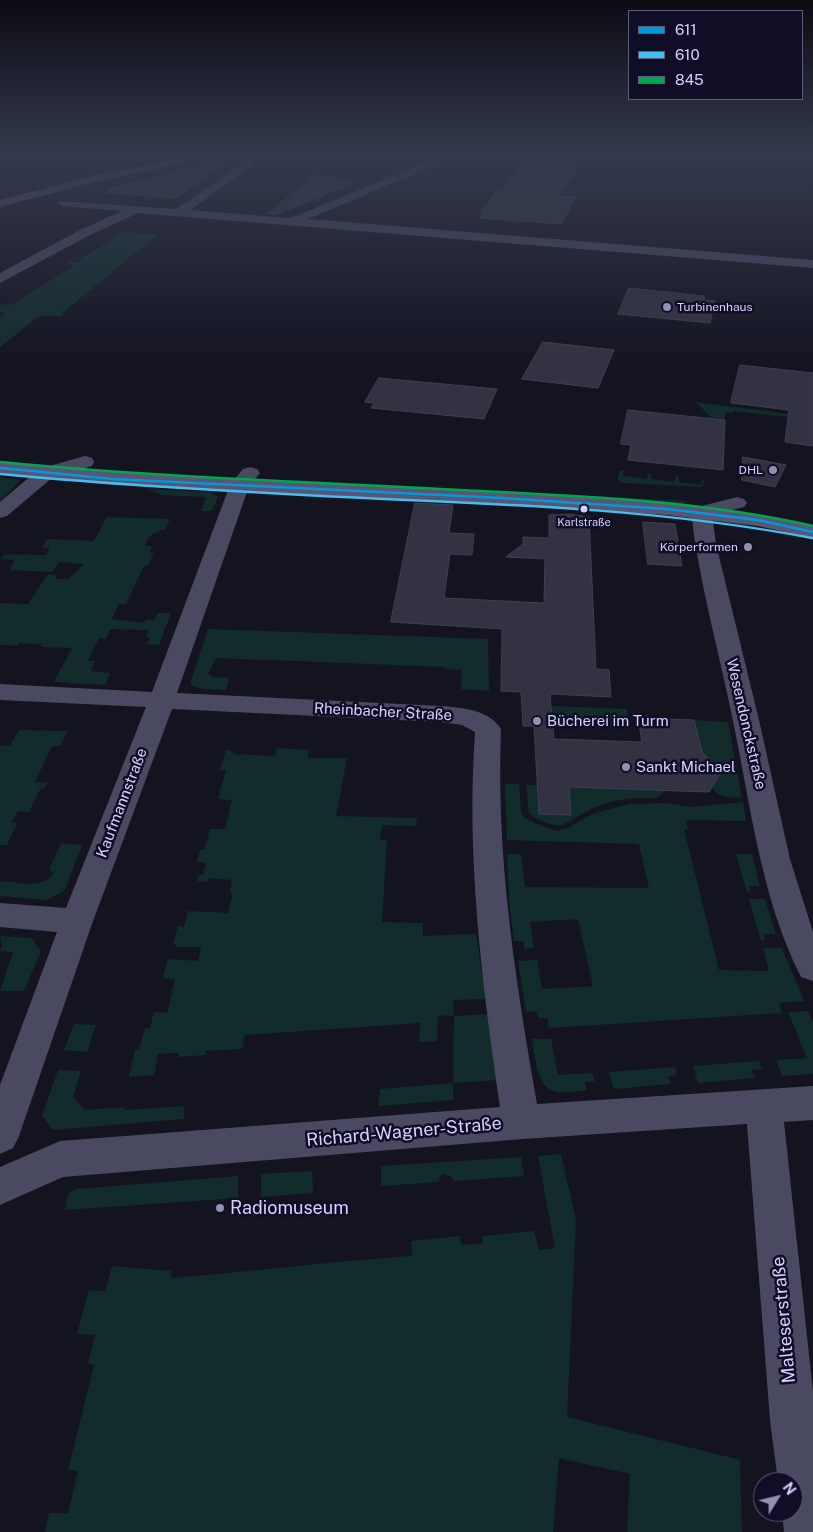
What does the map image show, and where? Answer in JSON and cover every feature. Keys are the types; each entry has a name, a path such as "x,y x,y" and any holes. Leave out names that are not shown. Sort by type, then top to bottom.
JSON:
{"main road":[{"path":"0,454 245,479 702,512 758,520 813,532"},
{"path":"0,468 46,473 655,495 737,503 813,516"}],"street":[{"path":"0,279 99,226"},
{"path":"348,226 813,264"},
{"path":"0,512 46,473 85,462"},
{"name":"Kaufmannstraße","path":"0,1136 76,921 245,479"},
{"path":"702,512 737,503"},
{"name":"Wesendonckstraße","path":"702,512 705,544 746,720 775,859 796,928 813,968"},
{"name":"Rheinbacher Straße","path":"0,692 441,714 469,718 488,729 485,768 488,894 521,1122"},
{"path":"0,915 76,921"},
{"name":"Richard-Wagner-Straße","path":"0,1186 60,1159 521,1122 813,1103"},
{"name":"Malteserstraße","path":"764,1107 789,1383 809,1532"}],"green space":[{"path":"124,232 157,235 61,314 65,315 39,316 0,347 0,317 5,313 0,312 0,304 11,305 75,265 65,263 68,261 78,262 81,260 72,259 82,258"},
{"path":"695,402 813,417 813,420 734,411 733,413 726,412 724,419 712,418"},
{"path":"620,470 624,471 623,476 647,479 648,473 651,474 651,479 675,482 675,476 679,477 679,482 701,485 702,479 704,479 703,487 624,483 618,480"},
{"path":"0,477 21,480 0,501"},
{"path":"297,480 688,501 682,505 296,483"},
{"path":"147,489 209,492 218,496 212,511 201,511 206,497 162,495"},
{"path":"107,517 170,519 165,530 153,533 147,540 145,546 152,546 150,552 154,553 148,565 144,566 126,604 119,604 112,619 144,623 146,620 154,620 158,613 171,613 159,645 143,644 147,644 150,637 146,637 148,630 110,629 106,639 99,638 88,661 95,661 91,671 110,673 105,685 54,682 72,648 41,647 42,644 19,643 17,646 0,645 0,603 28,604 48,574 56,575 55,579 68,579 84,564 59,562 52,572 9,570 15,560 1,559 5,554 46,555 50,548 42,548 47,539 94,541"},
{"path":"208,629 488,639 489,691 461,689 462,670 446,669 445,667 216,658 208,674 211,677 229,678 226,690 201,689 190,684"},
{"path":"552,706 627,709 628,724 615,728 553,727"},
{"path":"694,720 728,722 742,798 720,795 714,790 712,785 719,777 718,771 713,763 702,753"},
{"path":"19,730 67,731 60,746 52,746 35,782 47,783 44,789 40,789 29,812 18,811 12,822 17,823 7,845 1,845 0,847 0,745 10,746"},
{"path":"277,748 309,750 308,758 347,758 336,816 417,818 416,826 382,825 380,840 387,840 382,922 423,923 423,936 476,934 486,999 453,1000 454,1016 438,1015 437,1041 419,1042 420,1023 245,1035 242,1049 206,1051 205,1055 179,1057 179,1053 158,1054 154,1075 129,1077 135,1050 139,1050 145,1028 150,1028 154,1012 167,1013 175,979 163,978 168,959 198,961 201,947 177,947 173,943 178,926 184,927 188,911 228,913 233,893 230,893 232,880 209,878 208,882 197,881 199,875 203,875 206,863 197,862 200,850 204,850 210,829 225,829 232,800 218,799 226,770 220,770 226,750 234,751 233,754 275,756"},
{"path":"505,784 519,784 521,812 525,818 541,826 558,831 570,827 592,814 629,804 666,803 691,807 743,802 746,821 686,820 688,829 684,829 719,970 769,971 763,948 782,948 804,1001 779,1003 782,1013 549,1028 547,1018 538,1018 536,1011 526,1012 518,961 537,960 542,989 593,986 578,919 530,922 534,948 524,949 523,941 514,941 510,910 507,854 521,854 525,887 649,888 639,844 507,840"},
{"path":"526,785 537,785 540,814 571,815 569,787 663,790 663,793 653,798 622,799 604,804 563,825 559,825 540,821 529,813"},
{"path":"61,843 82,845 65,890 47,900 0,896 0,881 30,884 44,882 49,878 53,873 49,870"},
{"path":"736,854 752,854 760,886 749,886 751,893 747,892"},
{"path":"749,899 765,899 776,934 764,934 765,940 761,941"},
{"path":"0,936 31,938 41,951 24,991 0,991 13,952 0,951 2,946"},
{"path":"808,1011 813,1022 813,1074 782,1076 776,1060 807,1058 788,1012"},
{"path":"488,1014 498,1080 453,1083 454,1016"},
{"path":"74,1024 96,1025 87,1052 64,1050"},
{"path":"532,1039 551,1039 558,1075 592,1073 595,1081 585,1082 587,1090 559,1092 551,1090 545,1085 538,1072"},
{"path":"759,1061 762,1069 752,1070 755,1078 698,1083 693,1066"},
{"path":"675,1067 677,1075 668,1076 671,1084 614,1089 609,1072"},
{"path":"58,1070 81,1071 73,1097 85,1110 124,1107 124,1110 184,1106 184,1119 53,1130 42,1116"},
{"path":"453,1083 453,1100 378,1106 380,1089"},
{"path":"561,1154 576,1220 567,1417 740,1460 742,1532 627,1532 630,1474 559,1458 553,1532 45,1532 49,1513 68,1513 78,1471 68,1470 94,1365 88,1363 95,1335 77,1334 89,1290 105,1291 112,1266 171,1271 171,1278 201,1276 412,1256 411,1241 460,1236 461,1245 483,1243 482,1236 534,1231 539,1250 555,1248 538,1156"},
{"path":"521,1157 524,1176 454,1181 451,1176 443,1174 438,1182 381,1186 381,1166"},
{"path":"312,1171 313,1193 261,1197 261,1174"},
{"path":"238,1176 238,1198 65,1210 68,1194 77,1189"}],"building":[{"name":"Turbinenhaus","path":"629,288 704,296 704,300 715,301 710,323 618,314"},
{"path":"543,342 614,350 598,388 522,379"},
{"path":"740,365 813,373 813,446 785,442 789,410 731,403"},
{"path":"379,378 497,389 484,419 371,408 374,403 365,402"},
{"path":"628,410 725,420 723,470 628,460 631,445 621,444"},
{"path":"743,457 786,465 775,487 742,480"},
{"path":"415,503 453,505 449,533 474,534 472,555 450,554 444,598 544,603 545,559 506,557 523,544 523,537 549,538 549,515 570,514 589,517 596,669 609,670 611,697 550,694 554,739 642,742 638,718 694,720 702,752 715,765 720,774 709,792 569,787 571,815 539,814 534,726 523,726 521,692 501,691 502,629 391,622"},
{"path":"643,522 675,524 682,566 648,564"}],"transit line":[{"name":"845","path":"1,462 113,473 502,492 667,503 759,514 813,526"},
{"name":"611","path":"0,468 113,479 502,498 667,509 758,520 813,532"},
{"name":"610","path":"0,474 170,488 633,513 723,523 812,538"}],"place":[{"name":"Turbinenhaus","path":"667,307"},
{"name":"DHL","path":"773,470"},
{"name":"Karlstraße","path":"584,509"},
{"name":"Körperformen","path":"748,547"},
{"name":"Bücherei im Turm","path":"537,721"},
{"name":"Sankt Michael","path":"626,767"},
{"name":"Radiomuseum","path":"220,1208"}]}
